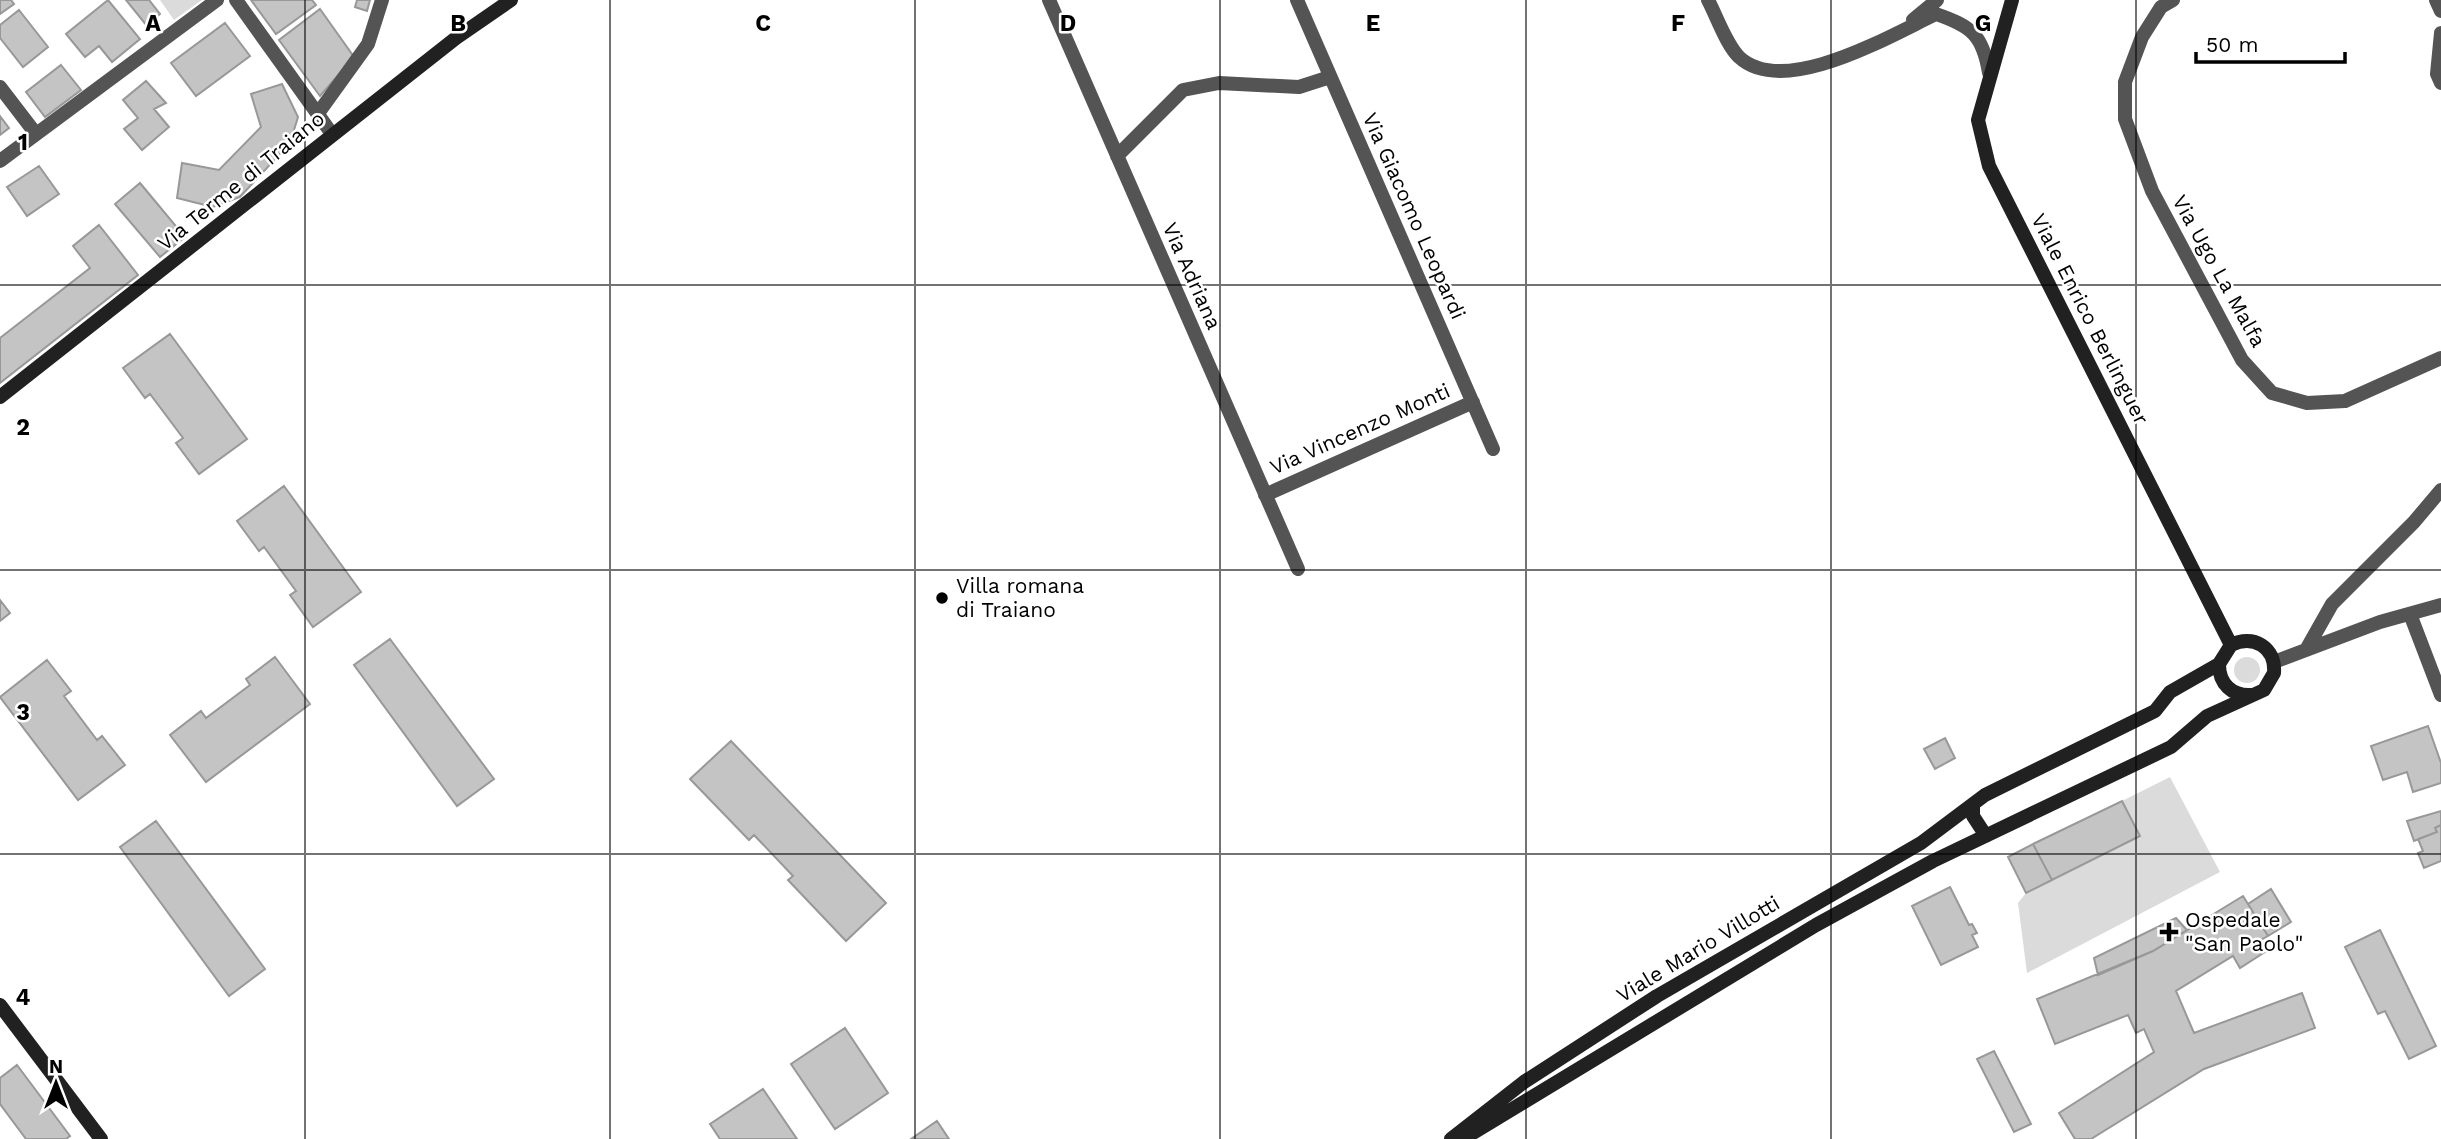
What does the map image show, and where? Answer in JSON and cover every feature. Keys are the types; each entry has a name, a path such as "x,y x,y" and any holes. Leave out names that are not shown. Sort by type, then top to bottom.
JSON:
{"street":[{"path":"0,161 217,0"},
{"path":"236,0 319,112 332,134"},
{"name":"Via Terme di Traiano","path":"319,112 368,44 382,0"},
{"name":"Via Terme di Traiano","path":"0,397 332,134 456,38 511,0"},
{"name":"Via Adriana","path":"1049,0 1297,569"},
{"name":"Via Giacomo Leopardi","path":"1297,0 1493,449"},
{"path":"1708,0 1738,56 1761,72 1821,65 1859,52 1936,14 1964,24 1985,46 1989,73"},
{"path":"1901,30 1937,0"},
{"name":"Viale Enrico Berlinguer","path":"2012,0 1989,73 1978,120 1989,166 2231,645"},
{"name":"Via Ugo La Malfa","path":"2173,0 2161,7 2142,37 2125,82 2125,119 2152,191 2242,360 2272,393 2307,403 2345,401 2441,358"},
{"path":"2436,0 2441,11"},
{"path":"2441,33 2437,75 2441,83"},
{"path":"1117,156 1183,90 1219,83 1298,87 1330,78"},
{"path":"0,87 36,134"},
{"name":"Via Vincenzo Monti","path":"1265,495 1473,402"},
{"path":"2306,650 2332,604 2414,522 2441,489"},
{"path":"2274,662 2441,605"},
{"path":"2410,614 2441,695"},
{"path":"2244,640 2259,643 2267,649 2274,662 2272,680 2264,690 2253,695 2240,695 2228,688 2221,677 2219,664 2231,645 2244,640"},
{"name":"Viale Mario Villotti","path":"1451,1139 1524,1082 1657,996 1921,843 1985,795 2155,711 2170,692 2219,664"},
{"name":"Viale Mario Villotti","path":"1463,1139 1816,925 1933,861 2171,747 2207,716 2253,695"},
{"path":"1973,804 1973,816 1986,836"},
{"path":"0,1005 101,1139"}],"shaded area":[{"path":"160,0 202,0 174,20"},
{"path":"2247,657 2256,661 2260,670 2256,679 2247,683 2238,679 2234,670 2238,661"},
{"path":"2170,777 2220,872 2027,973 2018,903 2026,893 2140,836 2122,801"}],"building":[{"path":"0,0 11,0 14,4 0,14"},
{"path":"108,0 140,39 112,62 99,46 85,57 66,34"},
{"path":"126,0 149,0 160,14 147,26"},
{"path":"251,0 312,0 316,5 276,34"},
{"path":"357,0 370,0 367,11 355,7"},
{"path":"320,9 354,57 320,96 279,40"},
{"path":"19,10 48,47 23,67 0,38 0,25"},
{"path":"225,23 250,56 196,96 171,63"},
{"path":"61,65 81,90 45,117 26,92"},
{"path":"146,81 166,103 154,109 169,127 142,150 124,129 138,118 123,100"},
{"path":"282,84 298,117 290,143 240,197 213,207 177,198 182,163 219,170 261,127 251,94"},
{"path":"0,116 9,128 0,135"},
{"path":"39,166 59,194 27,216 7,187"},
{"path":"140,183 185,237 160,257 115,204"},
{"path":"99,225 138,275 0,383 0,338 90,268 73,246"},
{"path":"170,334 247,439 199,474 176,443 183,438 150,394 145,398 123,368"},
{"path":"284,486 361,592 313,627 290,595 296,591 264,547 259,551 237,521"},
{"path":"0,600 10,613 0,621"},
{"path":"390,639 494,779 457,806 354,665"},
{"path":"275,657 310,704 206,782 170,735 201,711 206,718 250,685 246,679"},
{"path":"47,660 71,691 64,696 97,740 102,736 125,765 78,800 0,697"},
{"path":"2428,726 2441,763 2441,783 2413,792 2407,772 2383,780 2371,746"},
{"path":"1945,738 1955,758 1935,769 1924,749"},
{"path":"731,741 886,903 846,941 788,880 793,876 754,835 749,840 690,779"},
{"path":"2122,801 2140,836 2052,880 2033,844"},
{"path":"2441,811 2441,825 2435,828 2437,832 2414,841 2407,821"},
{"path":"156,821 265,969 229,996 120,847"},
{"path":"2441,825 2441,861 2424,868 2418,853 2423,851 2418,839 2437,832 2435,828"},
{"path":"2033,844 2052,880 2026,893 2008,857"},
{"path":"1950,887 1969,925 1972,924 1977,933 1972,935 1978,947 1941,965 1912,906"},
{"path":"2271,889 2291,922 2268,936 2248,904"},
{"path":"2243,896 2268,936 2259,941 2265,952 2240,968 2233,956 2176,991 2194,1033 2302,993 2315,1028 2204,1069 2091,1139 2075,1139 2059,1113 2154,1052 2144,1029 2136,1033 2128,1015 2055,1044 2037,999 2153,951"},
{"path":"2176,918 2187,930 2153,951 2098,975 2094,958"},
{"path":"2380,930 2436,1046 2409,1059 2385,1011 2378,1014 2345,947"},
{"path":"845,1028 888,1093 835,1129 791,1064"},
{"path":"1994,1051 2031,1124 2014,1132 1977,1059"},
{"path":"17,1065 70,1136 66,1139 26,1139 0,1104 0,1078"},
{"path":"763,1089 797,1139 720,1139 710,1124"},
{"path":"937,1121 949,1139 911,1139"}],"place":[{"name":"Villa romana di Traiano","path":"942,598"},
{"name":"Ospedale \"San Paolo\"","path":"2169,932"}]}
